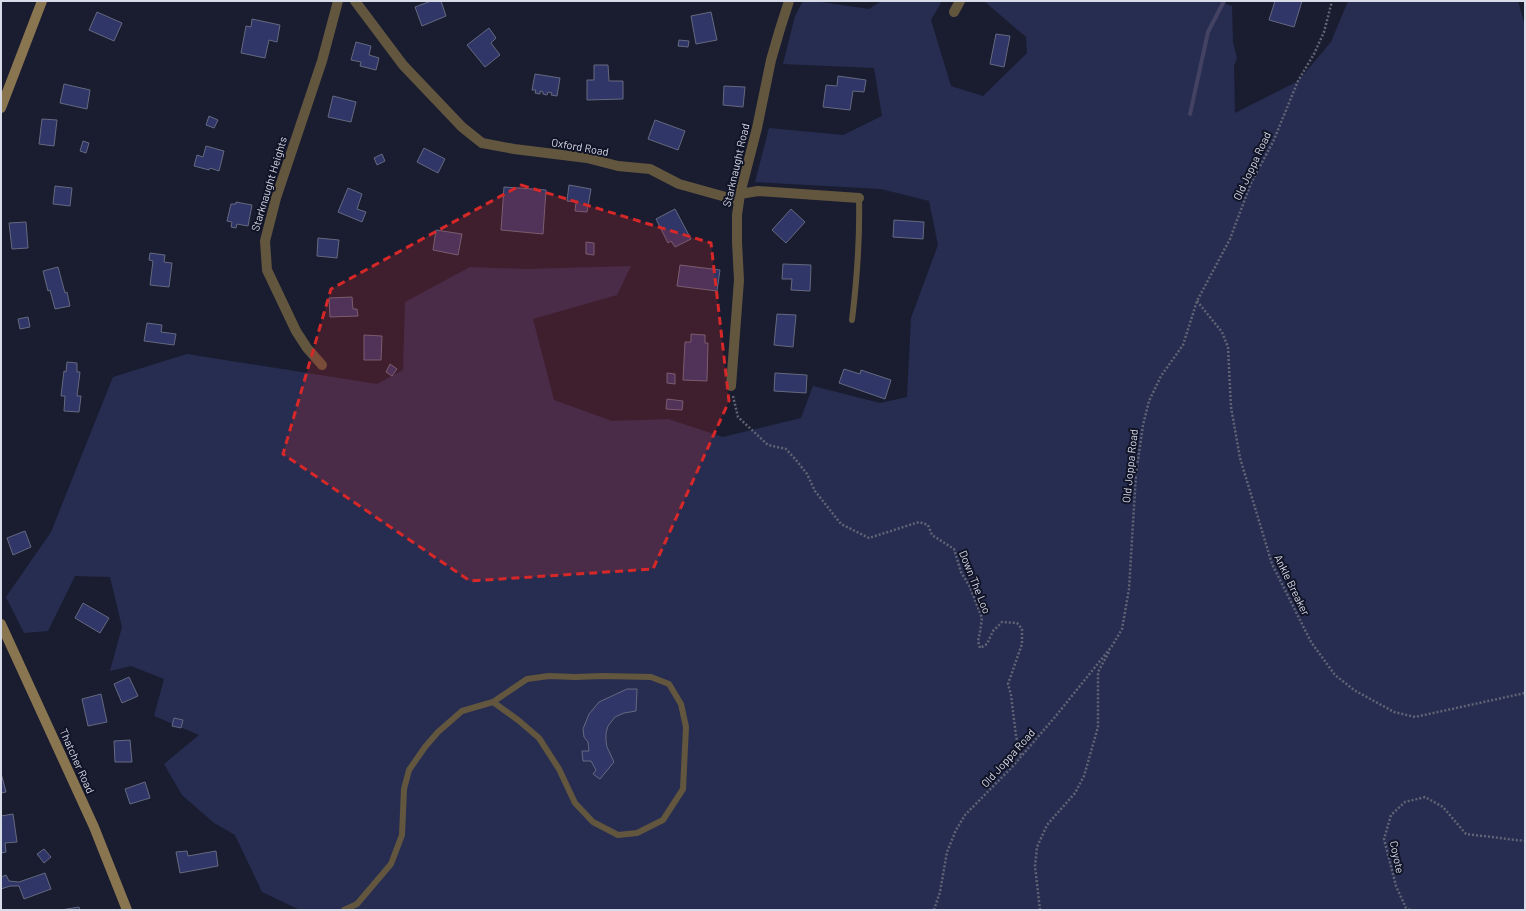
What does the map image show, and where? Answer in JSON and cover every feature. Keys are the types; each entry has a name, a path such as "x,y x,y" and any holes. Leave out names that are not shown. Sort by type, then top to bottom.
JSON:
{"main road":[{"path":"1,108 42,1"},
{"name":"Thatcher Road","path":"1,624 4,635 94,827 127,910"}],"street":[{"name":"Starknaught Heights","path":"322,366 307,348 296,331 272,281 267,270 265,241 276,198 322,61 338,1"},
{"name":"Oxford Road","path":"355,1 403,65 462,127 482,143 514,149 587,158 618,166 650,169 679,184 733,198 740,194 758,191 859,198"},
{"name":"Starknaught Road","path":"731,386 739,280 737,215 740,194 757,128 771,60 789,1"},
{"path":"954,12 960,1"}],"lane":[{"path":"852,320 860,232 859,198"},
{"path":"344,910 357,904 392,864 402,835 404,796 409,770 425,747 438,732 462,711 493,702 527,679 549,676 652,677 669,684 681,704 686,727 683,789 663,820 637,833 618,835 593,822 575,803 559,769 539,738 518,720 493,702"}],"path":[{"name":"Old Joppa Road","path":"934,910 940,892 947,852 956,830 965,815 1021,757 1112,646 1122,629 1129,589 1136,474 1143,425 1149,401 1161,376 1183,345 1197,301 1230,239 1251,183 1273,142 1298,81 1324,32 1332,1"},
{"name":"Ankle Breaker","path":"1197,301 1222,332 1228,347 1231,407 1240,458 1272,564 1311,642 1335,675 1354,690 1394,712 1415,717 1525,693"},
{"name":"Down The Loo","path":"731,386 738,417 768,445 786,448 807,474 815,491 841,524 869,538 919,522 928,525 932,535 954,549 961,572 970,587 982,618 978,641 980,648 987,644 992,631 1002,622 1017,623 1022,629 1022,644 1008,684 1011,695 1016,736 1021,757"},
{"path":"1040,910 1035,866 1037,847 1047,825 1075,793 1084,776 1098,727 1098,672 1112,646"},
{"name":"Coyote","path":"1410,910 1406,908 1396,886 1384,839 1390,814 1405,802 1425,797 1443,807 1466,834 1525,841"}],"highlighted area":[{"path":"521,185 711,243 729,401 653,569 470,581 283,454 331,289"}],"shaded area":[{"path":"803,1 814,1 869,9 881,1 942,1 931,20 951,86 983,96 1027,53 1026,37 984,1 1221,1 1232,6 1233,42 1237,58 1234,66 1235,113 1298,81 1331,42 1348,1 1518,1 1525,26 1525,910 300,910 262,892 235,835 214,823 182,795 164,764 199,735 154,716 164,679 131,666 110,671 122,627 110,577 75,576 48,631 24,633 6,597 51,532 113,377 187,354 377,384 403,370 405,302 470,267 527,269 631,266 617,295 533,319 554,400 612,421 668,419 723,437 801,418 813,386 880,403 907,397 911,318 938,245 929,201 881,189 755,182 769,128 843,135 882,116 874,68 783,64 795,16"}],"building":[{"path":"431,1 441,1 446,16 422,26 415,7"},
{"path":"1275,1 1302,1 1294,27 1269,20"},
{"path":"97,12 122,23 114,41 89,30"},
{"path":"711,12 717,40 696,44 691,16"},
{"path":"252,19 280,25 277,42 269,40 265,58 241,53 246,26 251,27"},
{"path":"489,28 496,38 491,43 500,55 485,67 467,45"},
{"path":"996,34 1010,36 1004,67 990,64"},
{"path":"679,40 689,41 688,47 678,46"},
{"path":"356,42 371,46 369,55 379,58 376,70 360,66 361,62 351,60"},
{"path":"594,65 608,65 609,81 623,81 623,99 587,100 587,80 594,80"},
{"path":"535,74 560,78 557,96 551,95 552,93 548,92 547,95 540,91 540,94 535,93 536,90 532,90"},
{"path":"838,76 866,80 864,92 853,91 850,110 823,107 826,85 837,86"},
{"path":"64,84 90,90 87,109 60,103"},
{"path":"724,86 745,87 743,107 723,105"},
{"path":"333,96 356,102 351,122 328,117"},
{"path":"209,116 218,120 214,128 206,125"},
{"path":"42,119 57,120 54,146 39,144"},
{"path":"655,120 685,131 678,150 648,139"},
{"path":"83,141 89,143 86,153 80,151"},
{"path":"206,146 224,151 219,171 194,166 197,155 203,157"},
{"path":"424,148 445,159 438,173 417,162"},
{"path":"382,154 385,161 377,165 374,158"},
{"path":"569,185 591,189 587,212 575,211 576,202 567,201"},
{"path":"55,186 72,188 70,206 53,204"},
{"path":"504,187 546,190 543,234 501,230"},
{"path":"348,188 362,194 357,209 366,212 362,222 338,212"},
{"path":"236,202 252,205 248,226 237,224 236,228 231,227 232,222 227,221 231,204 236,204"},
{"path":"675,209 691,239 675,247 671,241 668,243 656,219"},
{"path":"791,209 805,222 786,243 772,230"},
{"path":"894,220 924,222 923,239 893,237"},
{"path":"26,222 28,248 12,249 9,223"},
{"path":"436,230 462,234 458,255 433,250"},
{"path":"318,238 339,240 337,258 317,256"},
{"path":"586,242 594,243 594,255 586,254"},
{"path":"150,253 165,255 164,262 172,263 169,287 150,285 153,261 149,260"},
{"path":"783,264 811,265 810,291 791,290 792,279 782,279"},
{"path":"680,265 720,270 717,291 677,286"},
{"path":"58,267 65,293 67,292 70,306 55,309 50,290 48,291 43,271"},
{"path":"352,297 353,309 357,309 358,316 330,317 329,298"},
{"path":"777,314 796,315 793,347 774,345"},
{"path":"28,317 30,327 20,329 18,319"},
{"path":"147,323 162,325 161,332 176,334 174,345 144,341"},
{"path":"691,334 705,335 705,343 708,343 707,381 683,380 685,342 691,342"},
{"path":"364,335 382,336 381,360 364,360"},
{"path":"67,362 77,363 77,372 80,372 77,396 81,396 79,412 64,411 65,396 61,396 64,371 66,372"},
{"path":"390,364 397,369 392,376 386,372"},
{"path":"844,369 860,374 861,370 891,380 885,399 839,383"},
{"path":"667,373 675,374 675,384 667,383"},
{"path":"775,373 807,375 806,393 774,391"},
{"path":"667,399 683,401 682,410 666,409"},
{"path":"25,531 31,547 13,555 7,538"},
{"path":"83,603 109,618 100,633 75,618"},
{"path":"129,677 138,696 122,703 114,684"},
{"path":"627,689 637,689 636,711 624,713 615,717 608,726 606,733 607,747 614,762 600,779 593,774 596,770 591,761 583,761 582,751 589,751 588,742 584,737 583,729 589,714 599,702"},
{"path":"101,694 107,722 88,726 82,699"},
{"path":"174,718 183,720 181,728 172,726"},
{"path":"130,740 132,762 115,762 114,741"},
{"path":"1,773 6,792 1,793"},
{"path":"145,782 150,798 130,804 125,789"},
{"path":"13,814 17,842 5,843 6,852 1,853 1,816"},
{"path":"44,849 51,857 44,863 37,854"},
{"path":"187,851 188,856 216,851 218,866 180,873 176,852"},
{"path":"45,873 51,889 24,899 19,886 10,886 1,889 1,877 6,875 9,881 19,882"},
{"path":"79,907 80,910 61,910"}],"waterway":[{"path":"1190,114 1208,32 1224,1"}]}
